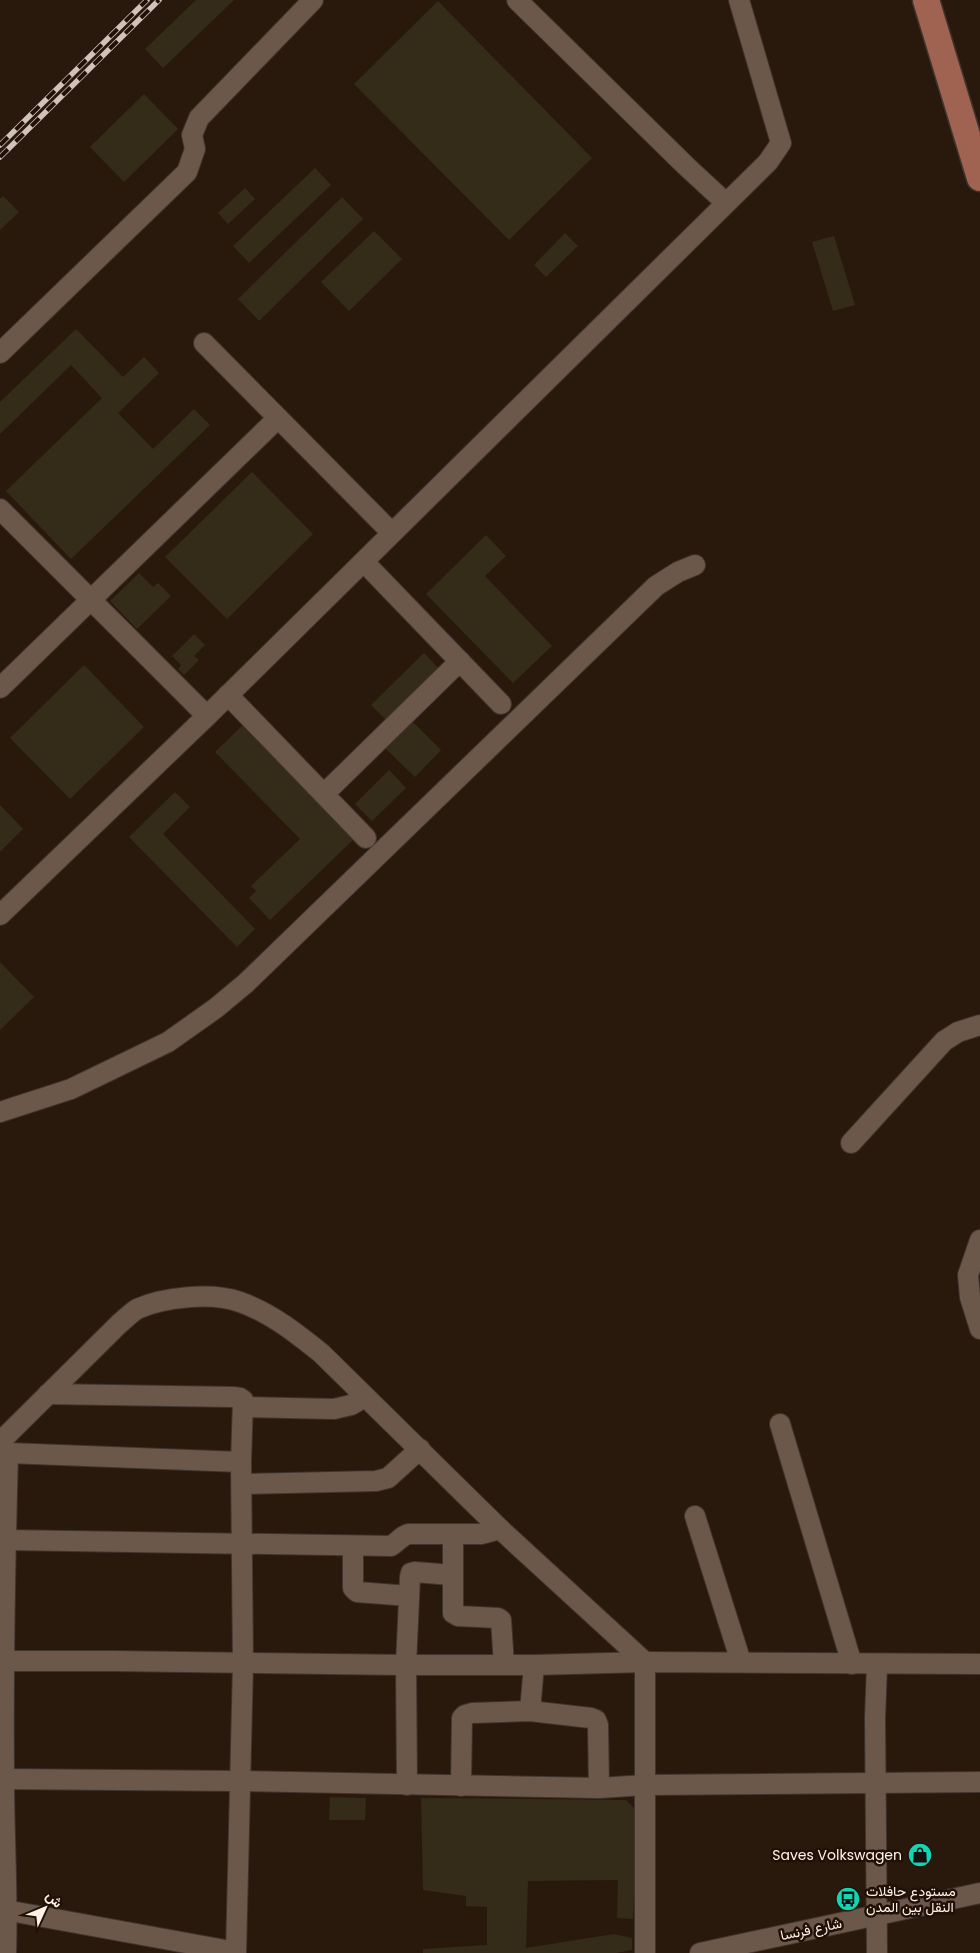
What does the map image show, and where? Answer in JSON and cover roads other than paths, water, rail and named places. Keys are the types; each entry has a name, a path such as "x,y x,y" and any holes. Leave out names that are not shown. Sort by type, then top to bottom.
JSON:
{"main road":[{"path":"926,0 980,178"},
{"path":"940,0 968,89 980,117"}],"street":[{"path":"0,353 187,172 195,149 192,135 199,118 313,0"},
{"path":"517,0 726,203"},
{"path":"0,915 228,696 768,162 781,143 739,0"},
{"path":"204,343 392,533"},
{"path":"0,688 278,418"},
{"path":"0,508 207,716"},
{"path":"364,562 502,704"},
{"path":"0,1112 71,1089 122,1066 168,1042 216,1008 246,983 656,586 678,572 695,565"},
{"path":"324,794 460,661"},
{"path":"228,696 366,838"},
{"path":"851,1142 944,1041 958,1032 980,1025"},
{"path":"980,1240 968,1275 970,1297 980,1329"},
{"path":"6,1953 2,1779 2,1661 6,1540 3,1449 48,1394 135,1310 158,1301 185,1297 212,1297 238,1301 268,1314 322,1353 500,1529 645,1662 644,1953"},
{"path":"4,1909 236,1953 243,1664 242,1484 240,1462 243,1407 240,1398 233,1396 48,1394"},
{"path":"243,1407 334,1408 351,1405 366,1398"},
{"path":"780,1424 852,1664"},
{"path":"3,1449 240,1462"},
{"path":"242,1484 376,1481 388,1478 420,1450"},
{"path":"695,1516 741,1662"},
{"path":"6,1540 391,1546 409,1534 480,1534 500,1529"},
{"path":"453,1535 453,1613 458,1616 498,1618 501,1620 504,1665"},
{"path":"353,1546 353,1588 357,1592 409,1596"},
{"path":"406,1785 406,1665 411,1573 452,1575"},
{"path":"2,1661 406,1665 534,1665 645,1662 877,1665 980,1664"},
{"path":"530,1711 534,1665"},
{"path":"876,1953 877,1665"},
{"path":"461,1786 462,1718 472,1713 530,1711 596,1720 598,1725 599,1788"},
{"path":"2,1779 239,1781 599,1788 645,1785 980,1782"},
{"name":"شارع فرنسا","path":"700,1953 980,1893"}],"railway":[{"path":"0,145 147,0"},
{"path":"0,157 159,0"}],"place":[{"name":"Saves Volkswagen","path":"920,1855"},
{"name":"مستودع حافلات النقل بين المدن","path":"848,1899"}]}
